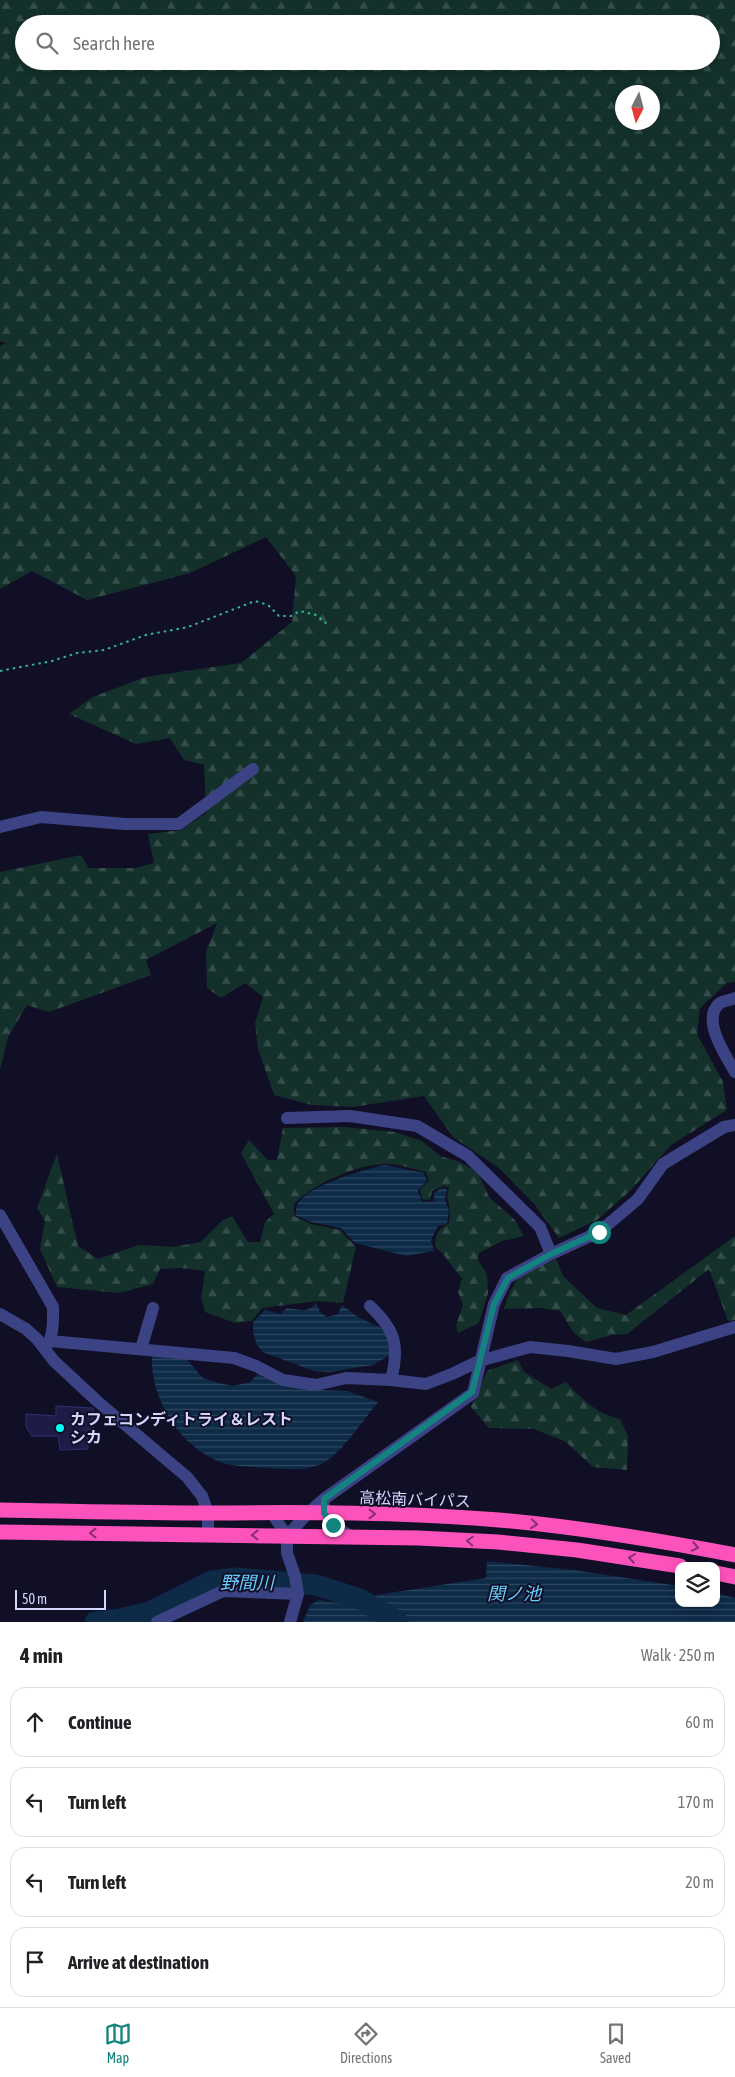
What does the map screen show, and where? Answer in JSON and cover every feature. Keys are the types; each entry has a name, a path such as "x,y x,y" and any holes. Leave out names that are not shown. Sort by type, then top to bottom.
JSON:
{"highway":[{"name":"高松南バイパス","path":"0,1510 308,1513 324,1506 582,1529 735,1555"},
{"path":"0,1532 351,1536 498,1542 577,1550 675,1565"},
{"path":"720,1575 735,1577"}],"street":[{"path":"0,827 41,817 125,824 179,824 253,768"},
{"path":"735,998 720,1004 713,1014 712,1026 735,1072"},
{"path":"287,1118 350,1116 418,1126 468,1156 540,1227 551,1254"},
{"path":"351,1536 333,1525 324,1506 472,1392 494,1304 508,1278 551,1254 599,1232 638,1199 663,1164 724,1127 735,1125"},
{"path":"0,1215 53,1307 53,1324 47,1345"},
{"path":"370,1306 383,1319 394,1335 396,1362 392,1380"},
{"path":"140,1348 153,1308"},
{"path":"0,1314 26,1329 47,1345 54,1361 97,1401 187,1477 202,1496 208,1513 208,1534"},
{"path":"47,1345 140,1348 234,1358 256,1366 283,1380 316,1385 346,1378 426,1384 479,1361 530,1348 616,1359 653,1352 735,1327"},
{"path":"270,1512 287,1536 288,1553 296,1576 298,1594 290,1622"},
{"path":"287,1536 308,1513"},
{"path":"157,1622 223,1591 298,1594"}],"path":[{"path":"0,670 52,662 77,653 104,650 146,635 188,627 255,601 268,605 279,616 291,616 300,611 316,615 327,624"}],"green space":[{"path":"0,0 735,0 735,982 727,983 700,1008 697,1034 723,1082 727,1110 671,1145 630,1191 597,1220 559,1238 535,1205 499,1168 453,1137 424,1096 353,1107 312,1105 274,1095 258,1049 255,1023 263,997 245,983 221,998 207,988 206,952 217,923 146,960 151,975 49,1012 27,1005 8,1037 0,1070 0,872 81,855 89,868 136,868 154,863 148,834 181,830 206,813 204,765 184,760 170,738 136,744 69,714 93,697 145,677 241,663 292,622 296,576 266,537 190,573 87,600 32,571 0,589 0,346 6,343 0,341"},
{"path":"344,1127 395,1132 422,1141 440,1156 460,1162 478,1172 489,1197 515,1220 524,1236 502,1241 479,1253 478,1260 487,1275 488,1293 479,1323 458,1333 456,1325 463,1305 458,1292 462,1278 436,1248 438,1233 449,1223 450,1209 447,1197 449,1187 443,1186 432,1191 430,1200 422,1199 420,1189 429,1181 426,1172 389,1164 373,1165 336,1177 312,1189 294,1204 294,1216 311,1224 340,1230 356,1247 343,1303 318,1301 262,1308 252,1321 235,1323 205,1312 201,1298 205,1271 181,1268 160,1269 153,1284 119,1293 57,1287 40,1249 45,1221 37,1208 57,1154 78,1246 98,1259 139,1245 173,1247 201,1242 223,1220 232,1216 248,1242 260,1242 265,1222 274,1214 241,1153 249,1140 268,1160 277,1160 283,1128"},
{"path":"735,1236 735,1320 728,1321 709,1269 627,1334 612,1335 586,1342 574,1333 560,1311 540,1308 504,1309 509,1293 519,1276 556,1259 563,1276 597,1308 626,1315"},
{"path":"518,1360 524,1372 551,1389 566,1382 596,1409 620,1419 628,1436 627,1470 593,1467 566,1442 534,1429 489,1428 471,1407 487,1371"}],"water":[{"path":"385,1165 424,1173 427,1181 418,1190 422,1202 434,1201 434,1193 442,1188 447,1189 445,1200 449,1210 447,1224 438,1226 431,1240 434,1251 406,1256 355,1243 341,1228 311,1222 295,1215 298,1203 314,1190 351,1174"},
{"path":"316,1303 320,1312 327,1317 338,1314 342,1305 358,1317 381,1328 387,1336 390,1355 373,1365 330,1372 314,1371 265,1353 258,1347 254,1335 253,1322 265,1310 280,1314 287,1308 310,1309"},
{"path":"152,1354 184,1356 203,1378 233,1386 250,1382 258,1374 317,1390 347,1391 378,1402 339,1451 318,1465 304,1469 290,1469 245,1467 223,1463 207,1456 193,1446 170,1419 156,1387 152,1370"},
{"name":"関ノ池","path":"487,1561 574,1570 675,1585 675,1607 720,1607 720,1594 735,1598 735,1622 303,1622 310,1605 319,1600 354,1606 360,1599 370,1596 486,1578"}],"building":[{"name":"カフェコンディトライ＆レスト シカ","path":"56,1406 93,1408 93,1428 87,1430 88,1449 60,1450 58,1436 32,1436 26,1427 26,1414 56,1416"}],"waterway":[{"name":"野間川","path":"95,1622 120,1619 150,1612 212,1581 236,1578 316,1585 360,1599 398,1622"}],"place":[{"name":"カフェコンディトライ＆レスト シカ","path":"60,1428"}],"route":[{"path":"333,1525 324,1513 324,1499 472,1392 494,1304 508,1278 551,1254 599,1232"}]}
